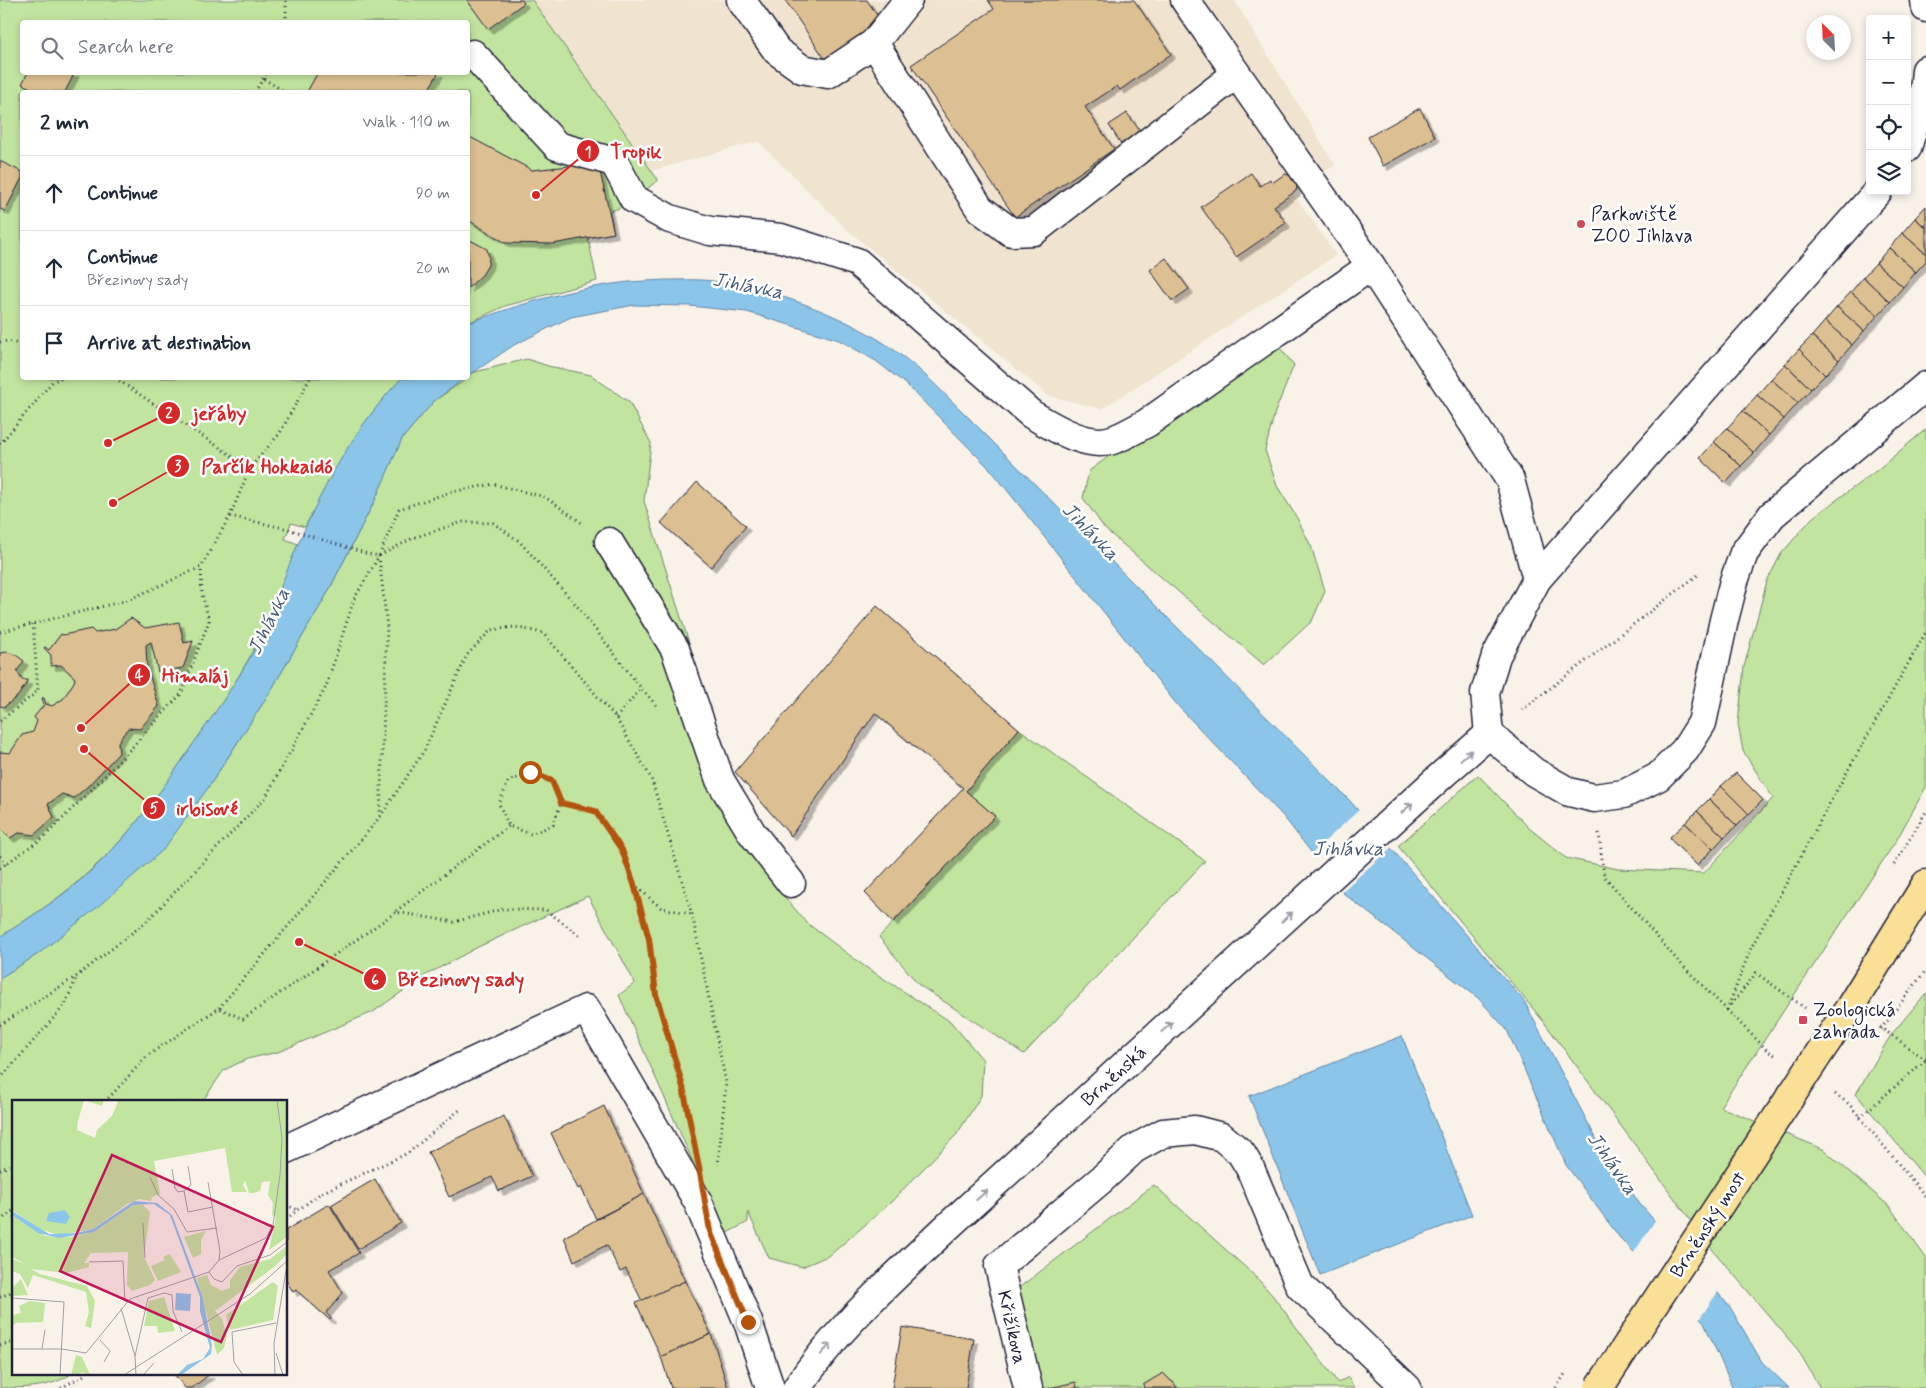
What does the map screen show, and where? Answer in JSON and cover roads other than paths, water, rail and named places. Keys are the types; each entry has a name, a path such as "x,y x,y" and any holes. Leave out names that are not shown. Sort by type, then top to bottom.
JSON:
{"main road":[{"name":"Brněnský most","path":"1599,1388 1850,1008 1926,884"}],"street":[{"path":"741,0 777,51 802,69 828,74 874,43 908,0"},
{"path":"1185,0 1371,266 1510,480 1537,579"},
{"path":"1924,0 1926,8"},
{"path":"874,43 980,209 1011,232 1034,231 1236,74"},
{"path":"473,54 556,146 614,162 634,199 670,219 710,231 781,238 857,262 1031,414 1059,431 1090,441 1114,440 1147,422 1371,266"},
{"path":"1911,135 1924,91 1926,70"},
{"path":"1874,195 1537,579 1496,656 1485,693 1489,734 1534,772 1569,792 1594,798 1624,794 1658,777 1685,750 1702,723 1726,612 1744,553 1772,515 1926,386"},
{"path":"609,542 675,650 720,780 752,834 791,884"},
{"name":"Brněnská","path":"798,1388 815,1361 876,1296 946,1228 1489,734"},
{"path":"288,1148 586,1009 698,1202 748,1322 770,1388"},
{"name":"Křižíkova","path":"1028,1388 999,1266 1102,1179 1134,1149 1162,1134 1195,1130 1222,1137 1241,1153 1250,1168 1300,1286 1407,1388"}],"water":[{"name":"Jihlávka","path":"707,280 737,285 788,299 814,308 864,331 886,344 929,379 1350,801 1524,1001 1599,1144 1639,1203 1730,1307 1762,1362 1789,1388 1733,1388 1704,1323 1620,1238 1566,1165 1507,1030 1478,998 1343,893 1283,816 1178,706 992,471 907,385 876,361 839,340 747,312 690,306 634,305 571,317 514,345 470,375 470,322 521,305 577,290 633,282"},
{"name":"Jihlávka","path":"400,380 462,380 434,401 402,439 375,500 327,594 270,692 210,785 163,850 95,909 38,954 0,978 0,937 59,897 107,856 134,826 158,794 225,697 248,661 261,635 298,544 330,477 356,435"},
{"path":"1402,1036 1472,1215 1320,1275 1249,1096"}],"place":[{"name":"Tropik","path":"536,195"},
{"name":"Parkoviště ZOO Jihlava","path":"1581,224"},
{"name":"jeřáby","path":"108,443"},
{"name":"Parčík Hokkaidó","path":"113,503"},
{"name":"Himaláj","path":"81,728"},
{"name":"irbisové","path":"84,749"},
{"name":"Březinovy sady","path":"299,942"},
{"name":"Zoologická zahrada","path":"1803,1020"}]}
